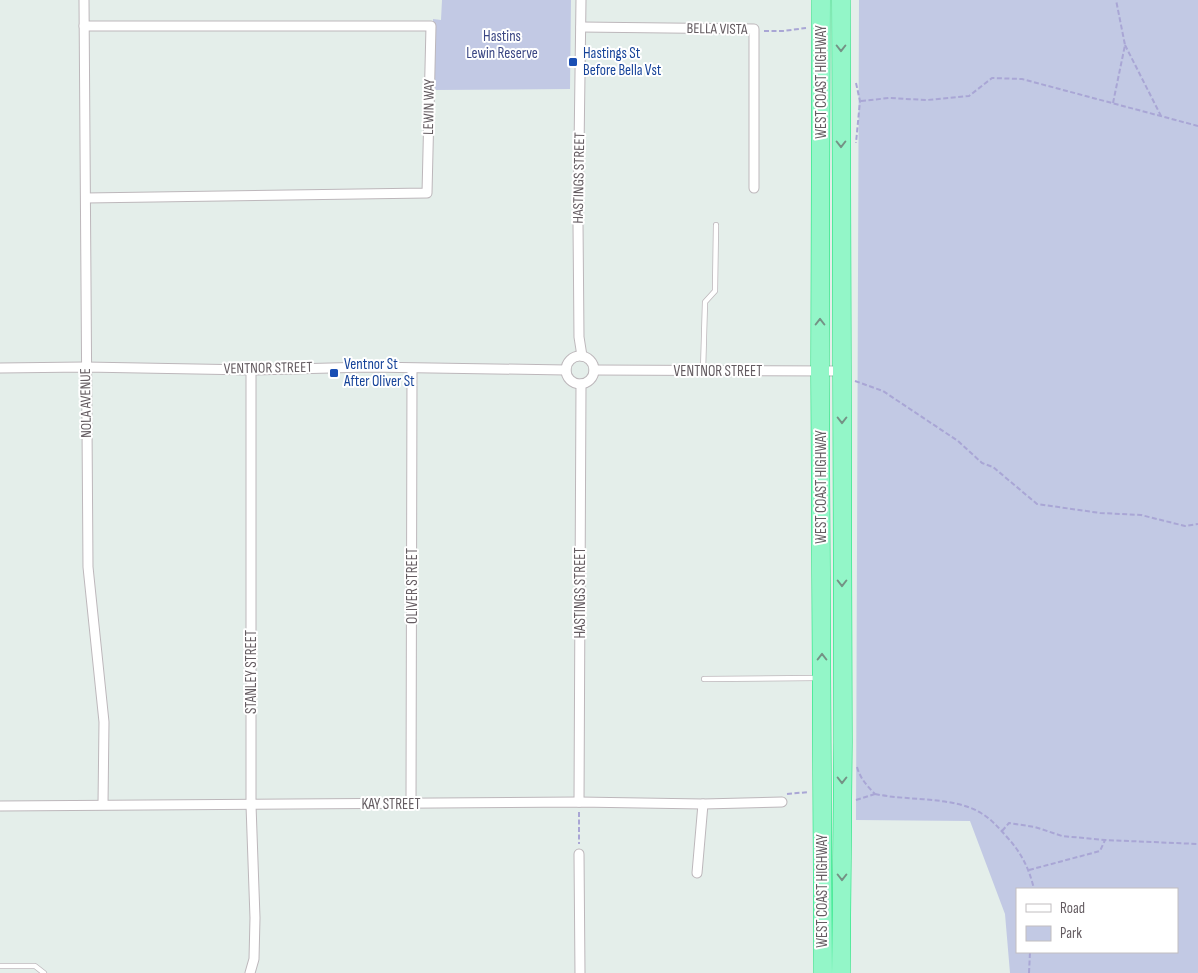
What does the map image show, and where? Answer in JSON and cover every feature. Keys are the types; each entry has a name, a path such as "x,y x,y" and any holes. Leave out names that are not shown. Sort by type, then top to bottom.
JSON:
{"highway":[{"name":"WEST COAST HIGHWAY","path":"821,0 820,371 823,973"},
{"name":"WEST COAST HIGHWAY","path":"841,0 841,95 848,376 842,742 841,973"},
{"path":"821,118 830,96 841,95"},
{"path":"822,741 842,742"}],"street":[{"name":"NOLA AVENUE","path":"84,0 85,367 88,567 104,722 103,804"},
{"name":"HASTINGS STREET","path":"581,0 578,232 579,337 582,356"},
{"name":"LEWIN WAY","path":"84,26 431,26 428,193 86,198"},
{"name":"BELLA VISTA","path":"581,27 754,29 754,188"},
{"path":"582,356 591,361 594,370 588,382 581,384 571,381 566,370 567,365 572,359 582,356"},
{"name":"VENTNOR STREET","path":"0,368 85,367 251,370 369,367 566,370"},
{"name":"OLIVER STREET","path":"411,804 412,368"},
{"name":"STANLEY STREET","path":"250,973 254,959 251,805 251,370"},
{"name":"VENTNOR STREET","path":"594,370 820,371 848,376"},
{"name":"HASTINGS STREET","path":"579,802 581,384"},
{"name":"KAY STREET","path":"0,806 579,802 703,804 782,802"},
{"path":"696,873 703,804"},
{"path":"579,854 580,973"}],"lane":[{"path":"703,371 705,302 715,291 716,225"},
{"path":"704,679 822,678"},
{"path":"0,966 35,966 44,973"}],"path":[{"path":"1116,0 1125,45 1161,116"},
{"path":"754,32 808,28"},
{"path":"1113,103 1125,45"},
{"path":"860,101 889,98 927,100 970,96 992,78 1022,79 1198,126"},
{"path":"848,376 883,391 951,436 982,463 993,467 1037,504 1100,514 1141,515 1185,526 1198,524"},
{"path":"875,794 961,805 978,811 992,820 1021,854 1029,870 1034,888"},
{"path":"579,802 579,854"},
{"path":"1002,831 1009,823 1035,827 1062,836 1198,844"},
{"path":"1029,870 1100,851 1105,840"},
{"path":"1029,973 1030,953"}],"green space":[{"name":"Hastins Lewin Reserve","path":"442,0 571,0 570,89 433,90 433,19 441,20"},
{"path":"859,0 1198,0 1198,973 1010,973 1005,914 970,821 856,820"}],"place":[{"name":"Hastings St Before Bella Vst","path":"573,62"},
{"name":"Ventnor St After Oliver St","path":"334,373"}]}
